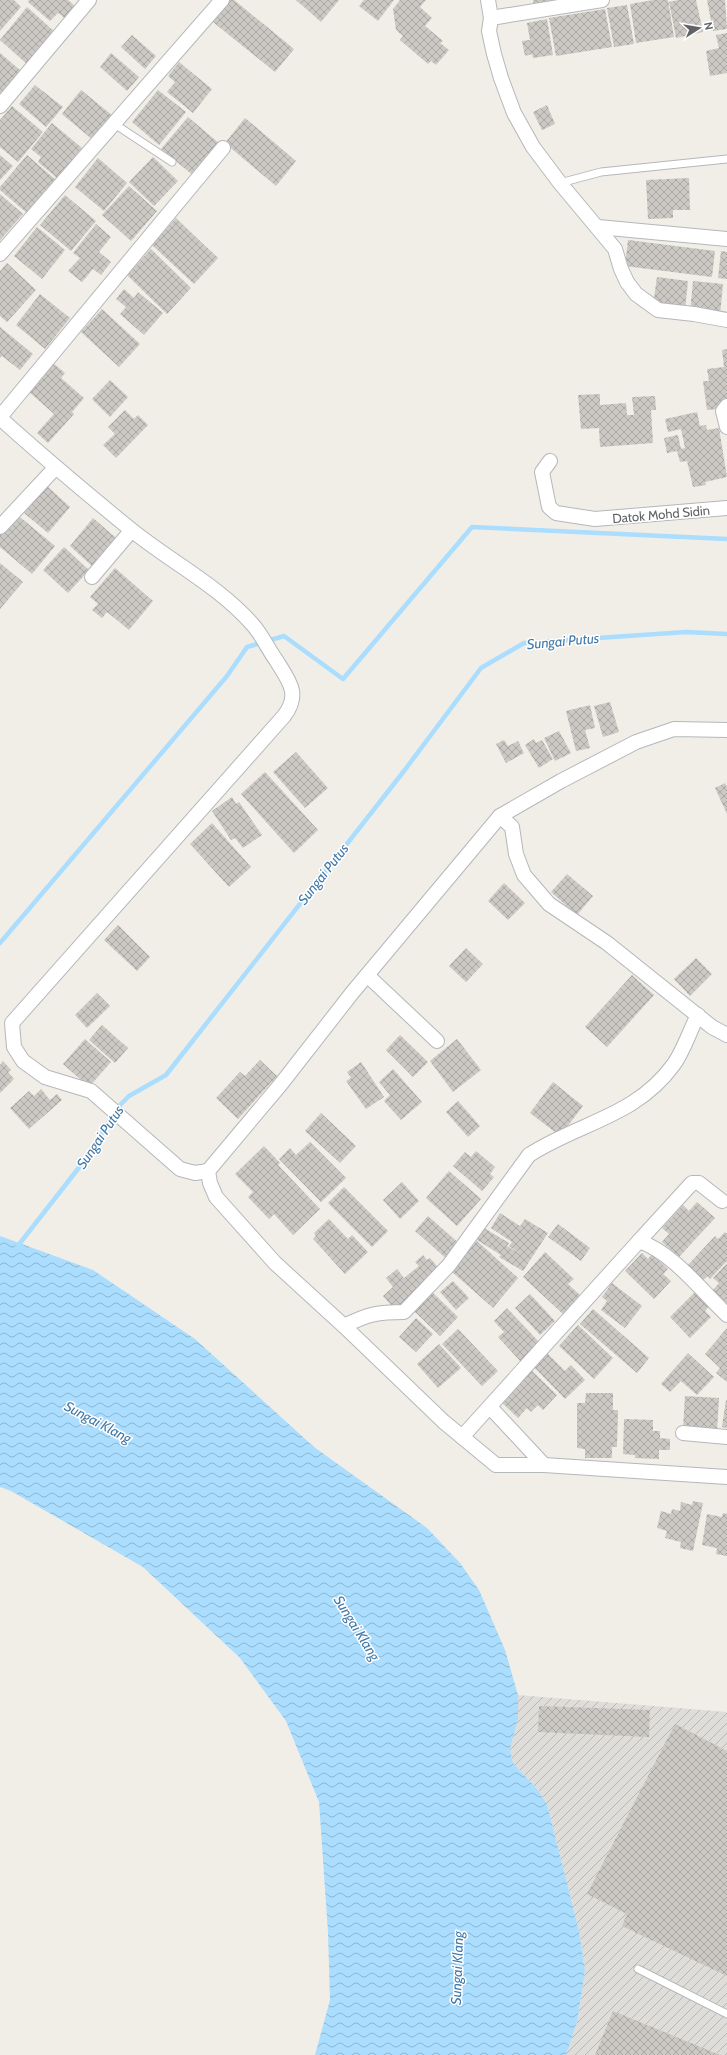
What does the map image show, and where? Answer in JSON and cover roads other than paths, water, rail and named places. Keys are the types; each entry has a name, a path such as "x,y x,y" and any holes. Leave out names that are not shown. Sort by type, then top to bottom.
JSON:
{"street":[{"path":"0,106 89,0"},
{"path":"0,254 222,0"},
{"path":"488,0 491,18 489,31 494,54 514,113 533,146 560,183 615,249 620,269 627,282 636,294 658,310 694,314 727,320"},
{"path":"491,18 602,0"},
{"path":"223,148 0,417 55,468 131,530 203,582 238,610 254,626 288,679 294,696 290,708 12,1023 14,1047 23,1061 45,1078 91,1091 180,1169 196,1173 208,1171 500,816 561,781 636,742 674,729 727,730"},
{"path":"598,227 727,239"},
{"path":"727,406 723,411 727,427"},
{"name":"Datok Mohd Sidin","path":"550,461 542,472 549,506 556,513 595,519 727,508"},
{"path":"0,527 55,468"},
{"path":"92,577 131,530"},
{"path":"500,816 512,827 516,854 524,875 549,904 607,943 727,1035"},
{"path":"368,975 437,1041"},
{"path":"344,1326 371,1314 381,1312 404,1312 449,1266 529,1155 544,1146 622,1110 651,1091 675,1063 698,1014"},
{"path":"208,1171 210,1183 216,1196 275,1263 344,1326 444,1422 496,1465 544,1465 727,1477"},
{"path":"462,1437 692,1183 699,1183 722,1201"},
{"path":"639,1240 653,1246 669,1258 727,1315"},
{"path":"490,1407 544,1465"},
{"path":"683,1433 727,1437"}],"lane":[{"path":"113,123 172,162"},
{"path":"560,183 601,172 727,159"},
{"path":"638,1969 727,2014"}],"water":[{"name":"Sungai Klang","path":"0,1236 93,1270 195,1339 314,1447 427,1528 460,1563 479,1590 505,1650 518,1695 518,1719 510,1749 513,1763 537,1789 547,1804 579,1931 585,1971 577,2022 566,2055 315,2055 330,2000 328,1932 319,1802 286,1721 240,1658 143,1567 11,1491 0,1487"}],"waterway":[{"path":"0,943 227,676 247,647 284,636 343,679 472,527 727,539"},
{"name":"Sungai Putus","path":"17,1247 88,1156 117,1108 129,1096 166,1075 404,771 481,668 524,643 686,632 727,634"}]}
